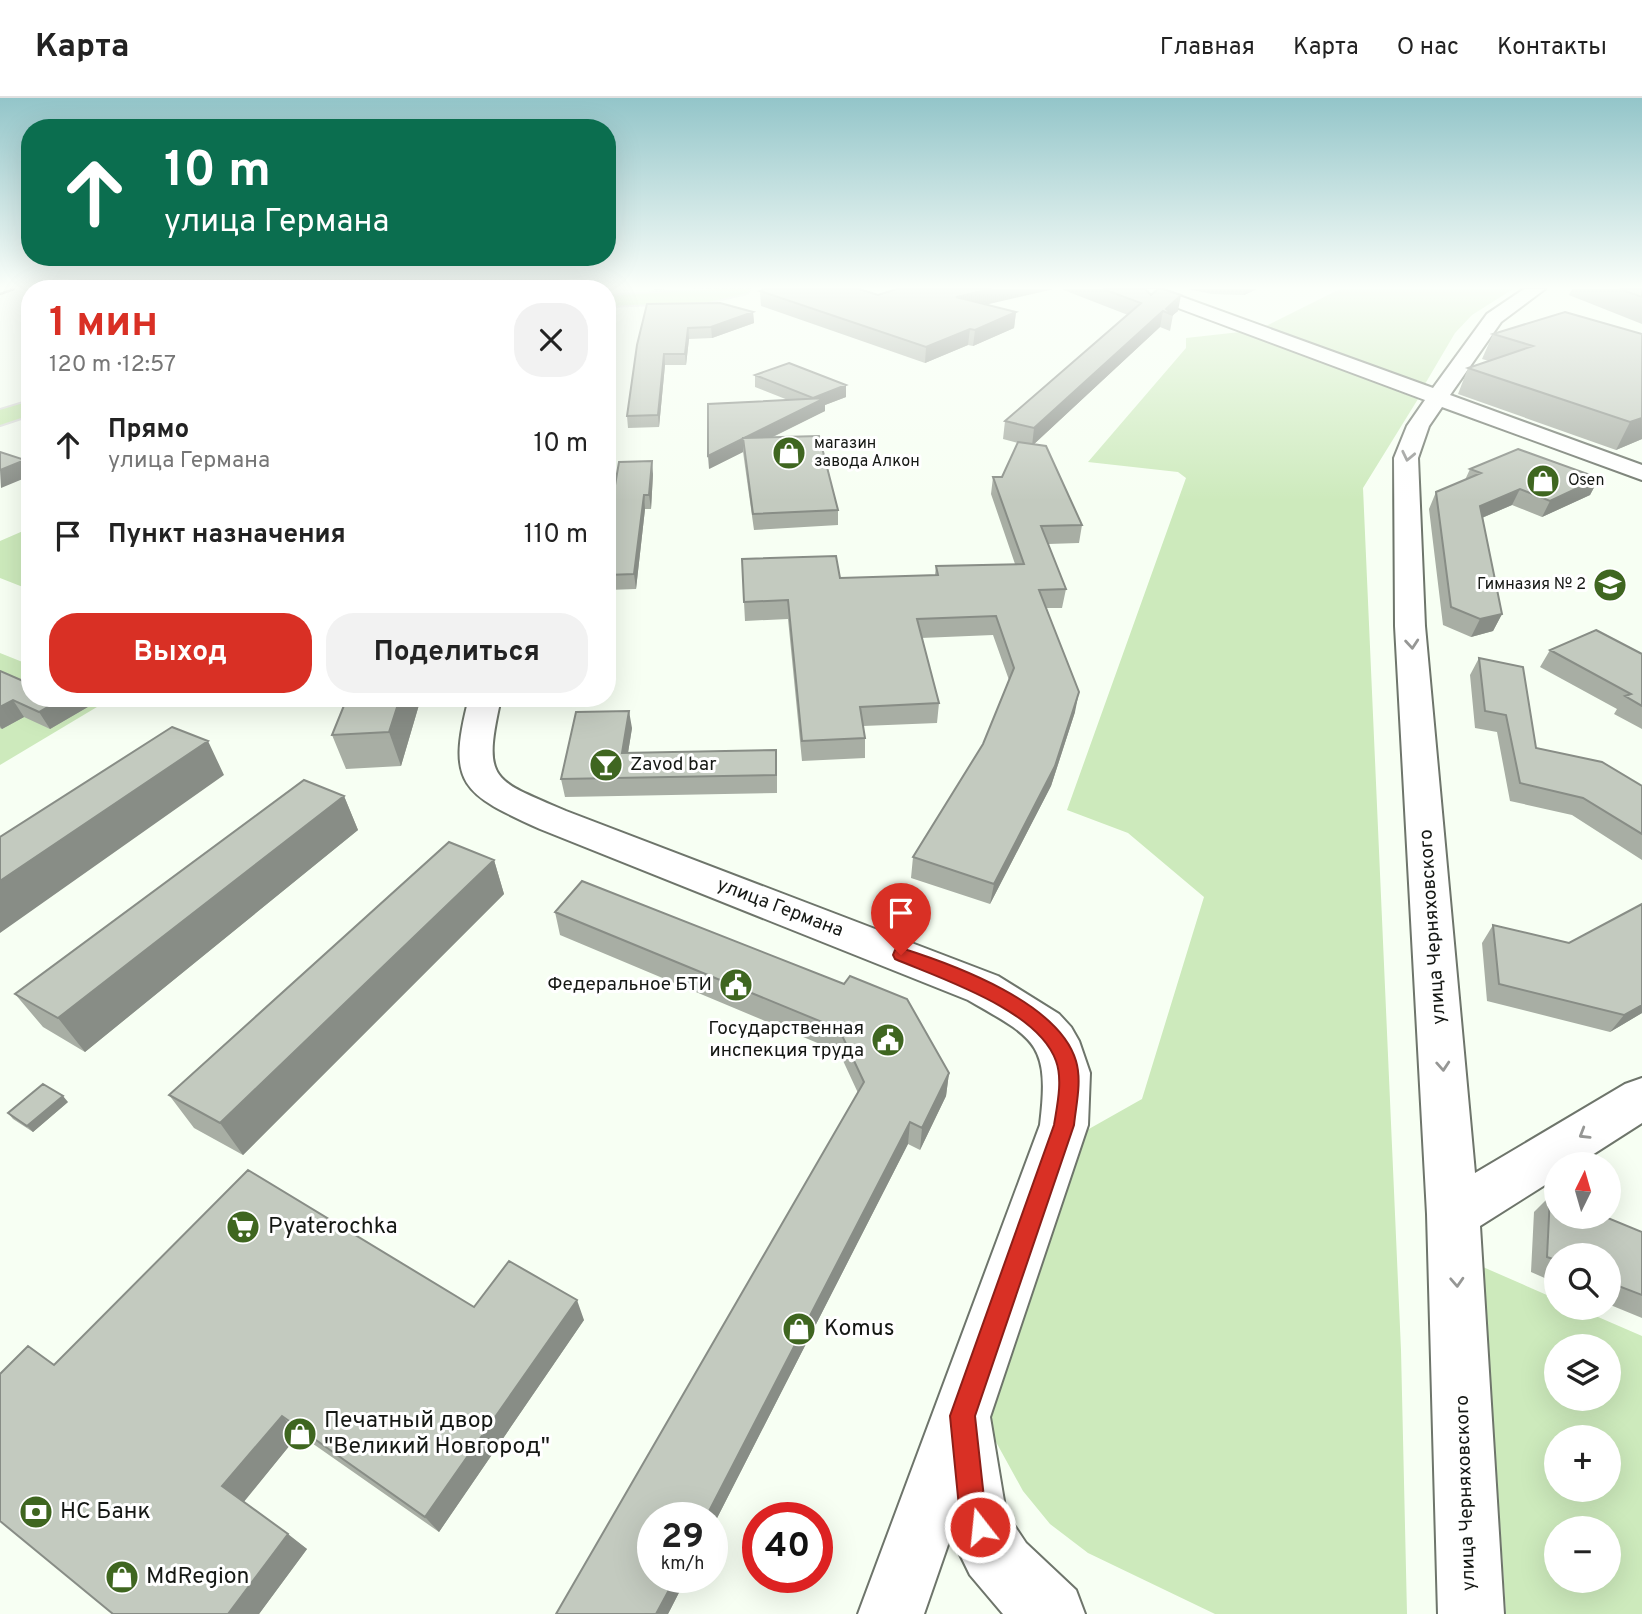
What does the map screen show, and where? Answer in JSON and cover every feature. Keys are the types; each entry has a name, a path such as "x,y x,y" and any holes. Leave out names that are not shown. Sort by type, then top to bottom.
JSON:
{"main road":[{"path":"0,418 21,410"}],"street":[{"path":"1338,360 1642,472"},
{"name":"улица Черняховского","path":"1464,360 1418,426 1406,458 1406,525 1410,626 1453,1214 1471,1614"},
{"name":"улица Германа","path":"483,707 475,735 473,764 484,784 497,794 553,820 983,988 1038,1021 1060,1048 1066,1062 1068,1092 1064,1125 891,1614"},
{"path":"1453,1214 1642,1098"},
{"path":"963,1416 972,1507 988,1546 1021,1587 1052,1614"}],"green space":[{"path":"1176,360 1314,360 1418,399 1363,488 1401,1350 1407,1614 1215,1614 1088,1553 1050,1524 1023,1491 990,1431 990,1379 1080,1134 1142,1099 1204,897 1128,833 1067,810 1186,478 1178,472 1088,462"},
{"path":"1359,360 1439,360 1425,384"},
{"path":"21,532 21,586 0,578 0,541"},
{"path":"0,653 21,661 21,707 97,707 0,765"},
{"path":"1483,1267 1544,1294 1544,1320 1605,1320 1642,1336 1642,1614 1506,1614"}],"building":[{"path":"635,360 663,360 658,415 627,416"},
{"path":"1076,360 1109,360 1034,428 1005,421"},
{"path":"1492,360 1642,360 1642,418 1630,422 1468,368"},
{"path":"789,363 846,385 813,398 755,375"},
{"path":"825,398 708,456 708,404"},
{"path":"819,436 838,510 753,514 743,438"},
{"path":"1018,442 1046,446 1082,525 1041,526 1066,589 1039,590 1079,692 1055,766 994,884 913,857 983,744 1014,668 996,616 917,619 939,703 860,707 865,738 802,741 788,600 744,602 742,559 836,556 840,578 938,575 936,566 1024,564 993,477 1002,477"},
{"path":"1518,449 1599,478 1550,501 1520,489 1480,506 1502,614 1480,619 1451,607 1436,492 1481,473 1470,469"},
{"path":"0,452 21,459 21,462 0,470"},
{"path":"652,461 649,495 644,495 634,574 616,575 616,480 619,462"},
{"path":"1596,630 1642,654 1642,706 1625,696 1631,694 1550,650"},
{"path":"1479,658 1523,667 1536,748 1602,762 1642,786 1642,834 1583,798 1520,783 1506,715 1485,711"},
{"path":"0,671 21,680 21,704 13,700 0,707"},
{"path":"28,707 48,707 39,712"},
{"path":"343,707 397,707 389,732 332,735"},
{"path":"629,711 622,753 776,750 776,775 561,779 576,712"},
{"path":"172,727 208,741 0,881 0,837"},
{"path":"304,780 344,796 58,1018 15,994"},
{"path":"449,842 494,860 220,1123 169,1095"},
{"path":"582,881 844,984 850,976 907,999 949,1073 922,1128 910,1122 714,1502 637,1502 637,1593 667,1593 656,1614 556,1614 864,1082 839,1029 555,912"},
{"path":"1642,904 1642,1005 1624,1015 1499,984 1493,925 1569,943"},
{"path":"43,1084 63,1096 27,1126 8,1113"},
{"path":"248,1170 474,1307 509,1261 577,1300 425,1517 282,1416 222,1486 288,1534 228,1614 113,1614 0,1521 0,1374 28,1346 54,1365"},
{"path":"1621,1223 1642,1232 1642,1295 1621,1287 1621,1243 1548,1243 1548,1229 1621,1229"}],"place":[{"name":"магазин завода Алкон","path":"789,453"},
{"name":"Osen","path":"1543,481"},
{"name":"Гимназия № 2","path":"1610,585"},
{"name":"Zavod bar","path":"606,765"},
{"name":"Федеральное БТИ","path":"736,985"},
{"name":"Государственная инспекция труда","path":"888,1040"},
{"name":"Pyaterochka","path":"243,1227"},
{"name":"Komus","path":"799,1329"},
{"name":"Печатный двор \"Великий Новгород\"","path":"300,1434"},
{"name":"НС Банк","path":"36,1512"},
{"name":"MdRegion","path":"122,1577"}],"route":[{"path":"901,955 983,988 1038,1021 1052,1035 1066,1062 1068,1092 1064,1125 963,1416 972,1507 980,1527"}]}
